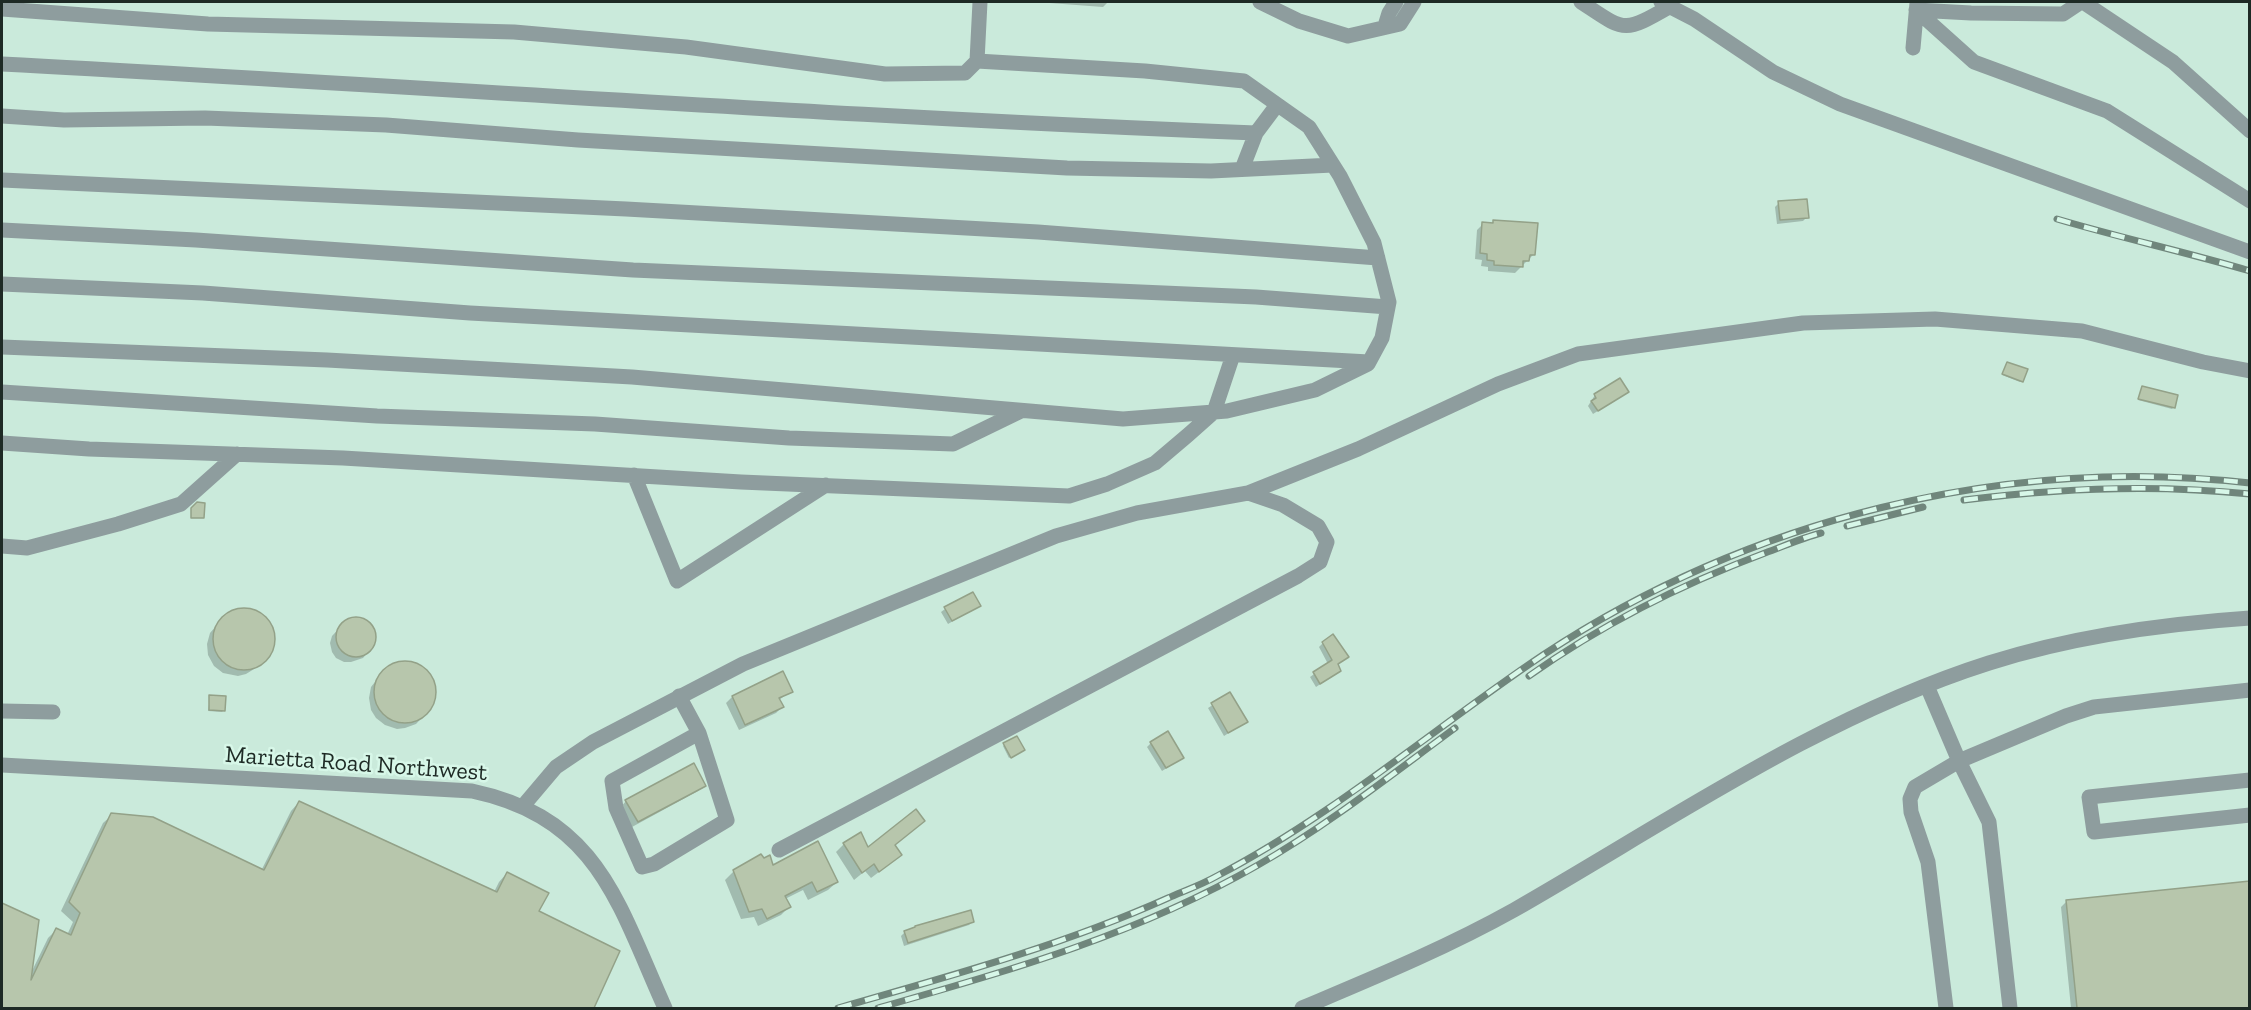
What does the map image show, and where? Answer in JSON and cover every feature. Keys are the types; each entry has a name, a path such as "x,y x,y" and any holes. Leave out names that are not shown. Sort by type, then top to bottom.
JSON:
{"street":[{"path":"2,9 208,24 514,32 686,47 885,74 965,73 977,61 980,2"},
{"path":"1260,2 1299,21 1348,36 1392,25 1414,2"},
{"path":"1392,25 1389,12 1396,2"},
{"path":"1581,2 1613,23 1629,27 1642,23 1665,4 1694,19 1773,72 1840,104 2250,252"},
{"path":"1917,6 1971,13 2063,14 2082,2 2173,62 2250,131"},
{"path":"1913,48 1917,6"},
{"path":"1917,6 1974,62 2107,111 2250,201"},
{"path":"2,347 327,360 632,377 1123,419 1227,411 1315,390 1369,362 1382,338 1389,307 1378,258 1374,243 1333,165 1309,127 1244,81 977,61"},
{"path":"2,64 336,81 802,110 1256,133"},
{"path":"1242,170 1256,133 1277,105"},
{"path":"2,116 64,120 205,118 386,125 590,141 1067,168 1211,171 1333,165"},
{"path":"2,180 626,209 1038,232 1378,258"},
{"path":"2,230 196,240 633,270 1256,297 1389,307"},
{"path":"2,285 203,293 470,312 1369,362"},
{"path":"523,806 556,767 593,742 743,664 1056,536 1137,513 1248,493 1358,449 1498,384 1578,354 1803,323 1870,319 1935,319 2082,331 2202,362 2250,371"},
{"path":"2,442 89,449 237,454 1069,496 1107,484 1155,464 1214,412 1233,354"},
{"path":"2,392 377,416 595,424 789,438 954,444 1023,410"},
{"path":"2,546 27,548 118,524 181,504 237,454"},
{"path":"634,475 678,580 826,485"},
{"path":"779,849 1299,576 1320,562 1327,542 1318,526 1283,505 1248,493"},
{"path":"1302,1008 1417,959 1512,911 1773,758 1894,699 1988,663 2090,636 2174,623 2250,618"},
{"path":"1927,686 1959,761 1989,822 2010,1008"},
{"path":"1946,1008 1928,862 1911,812 1910,799 1915,788 1959,761 2066,716 2094,707 2250,690"},
{"path":"680,696 699,733 728,820 654,864 642,867 616,808 612,781 699,733"},
{"path":"2,711 53,712"},
{"name":"Marietta Road Northwest","path":"2,765 472,791 498,796 544,817 565,832 592,860 613,892 665,1008"},
{"path":"2250,780 2090,797 2094,832 2250,815"}],"building":[{"path":"1807,199 1809,218 1780,220 1778,201"},
{"path":"1493,220 1538,223 1535,255 1530,255 1529,261 1523,261 1523,267 1494,265 1494,261 1487,260 1487,254 1480,253 1482,222 1493,223"},
{"path":"2007,362 2028,369 2023,382 2002,374"},
{"path":"1620,378 1629,392 1598,411 1591,401 1596,398 1594,394"},
{"path":"2142,386 2178,395 2175,408 2138,399"},
{"path":"197,502 205,503 204,518 191,518 191,508"},
{"path":"973,592 981,606 952,621 944,607"},
{"path":"238,608 250,608 266,617 273,627 275,639 273,651 266,661 250,670 238,670 227,665 218,656 213,645 213,633 218,622 227,613"},
{"path":"356,617 364,618 370,623 375,629 375,645 370,651 364,656 356,657 348,656 342,651 337,645 336,637 337,629 342,623 348,618"},
{"path":"1333,634 1349,657 1338,664 1341,671 1320,684 1313,672 1332,660 1322,642"},
{"path":"399,661 411,661 427,670 434,680 436,692 434,704 427,714 411,723 399,723 388,718 379,709 374,698 374,686 379,675 388,666"},
{"path":"783,671 793,692 779,698 784,707 745,725 732,696"},
{"path":"1230,692 1248,722 1228,733 1211,703"},
{"path":"209,695 226,696 225,711 209,710"},
{"path":"1168,731 1184,758 1166,768 1150,742"},
{"path":"1017,736 1025,750 1011,758 1003,743"},
{"path":"694,763 706,786 638,822 625,800"},
{"path":"299,801 497,892 507,872 549,893 539,911 620,951 594,1008 2,1008 2,903 39,920 31,980 56,928 71,935 80,913 69,902 111,813 153,817 264,870"},
{"path":"916,809 925,821 895,845 902,855 879,872 874,864 862,873 843,843 861,832 868,847"},
{"path":"818,841 838,882 817,892 812,882 785,896 791,907 767,919 762,909 749,912 733,870 761,854 764,858 770,855 773,865"},
{"path":"2250,881 2250,1008 2077,1008 2066,900"},
{"path":"971,910 974,922 908,943 904,931"}],"railway":[{"path":"2057,219 2250,271"},
{"path":"838,1008 963,972 1087,931 1211,879 1260,852 1343,799 1502,683 1622,607 1706,567 1792,533 1882,508 1973,489 2065,479 2157,477 2250,483"},
{"path":"1964,500 2071,490 2142,488 2250,494"},
{"path":"1847,526 1923,507"},
{"path":"1529,676 1613,623 1673,592 1734,565 1821,533"},
{"path":"878,1008 1025,965 1119,931 1212,890 1284,850 1359,799 1455,728"}]}
